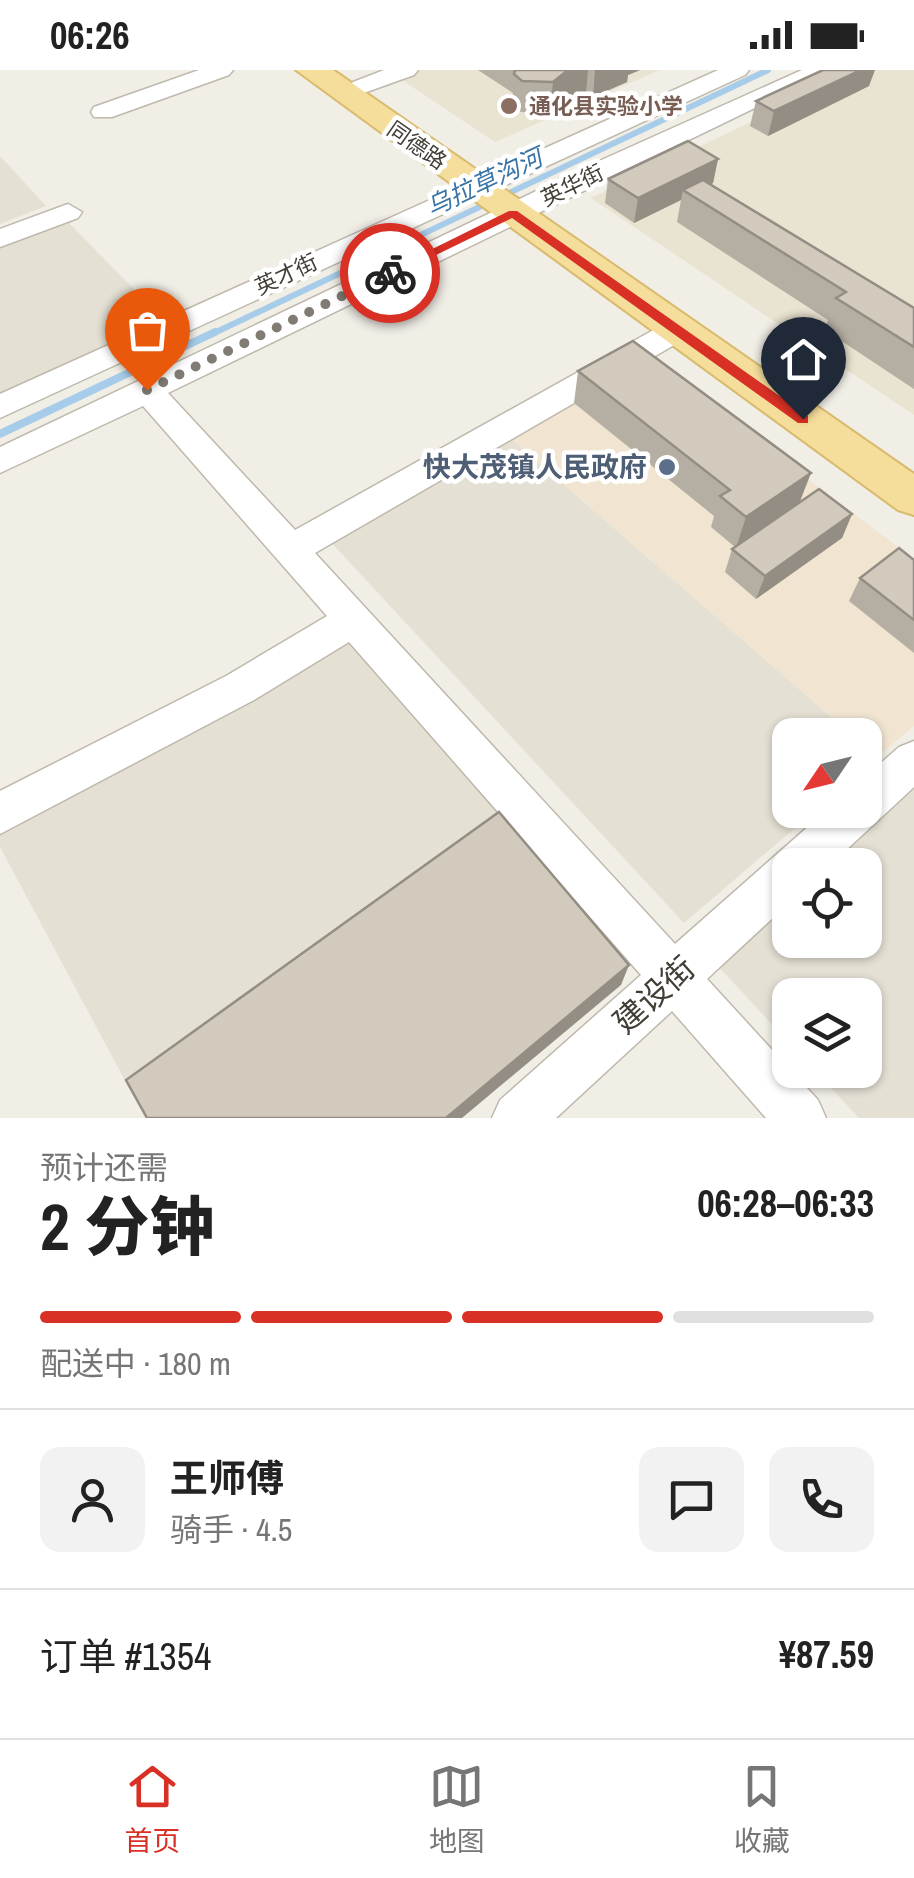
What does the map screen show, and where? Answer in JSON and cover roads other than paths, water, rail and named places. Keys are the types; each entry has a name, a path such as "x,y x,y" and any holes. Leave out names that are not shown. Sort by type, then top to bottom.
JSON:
{"main road":[{"name":"同德路","path":"312,70 914,473"},
{"name":"同德路","path":"349,79 677,330 914,498"}],"street":[{"path":"104,112 221,70"},
{"path":"349,79 406,70"},
{"name":"英才街","path":"0,407 502,196 737,70"},
{"name":"英华街","path":"0,461 147,390 502,196 822,70"},
{"path":"0,239 68,212"},
{"path":"290,550 677,330"},
{"path":"147,390 800,1118"},
{"path":"0,814 240,688 352,620"},
{"path":"882,789 914,760"},
{"path":"817,848 838,828"},
{"name":"建设街","path":"518,1118 772,888"}],"waterway":[{"name":"乌拉草沟河","path":"210,335 768,70"},
{"name":"乌拉草沟河","path":"0,434 215,332"}],"place":[{"name":"通化县实验小学","path":"509,106"},
{"name":"快大茂镇人民政府","path":"667,467"}]}
